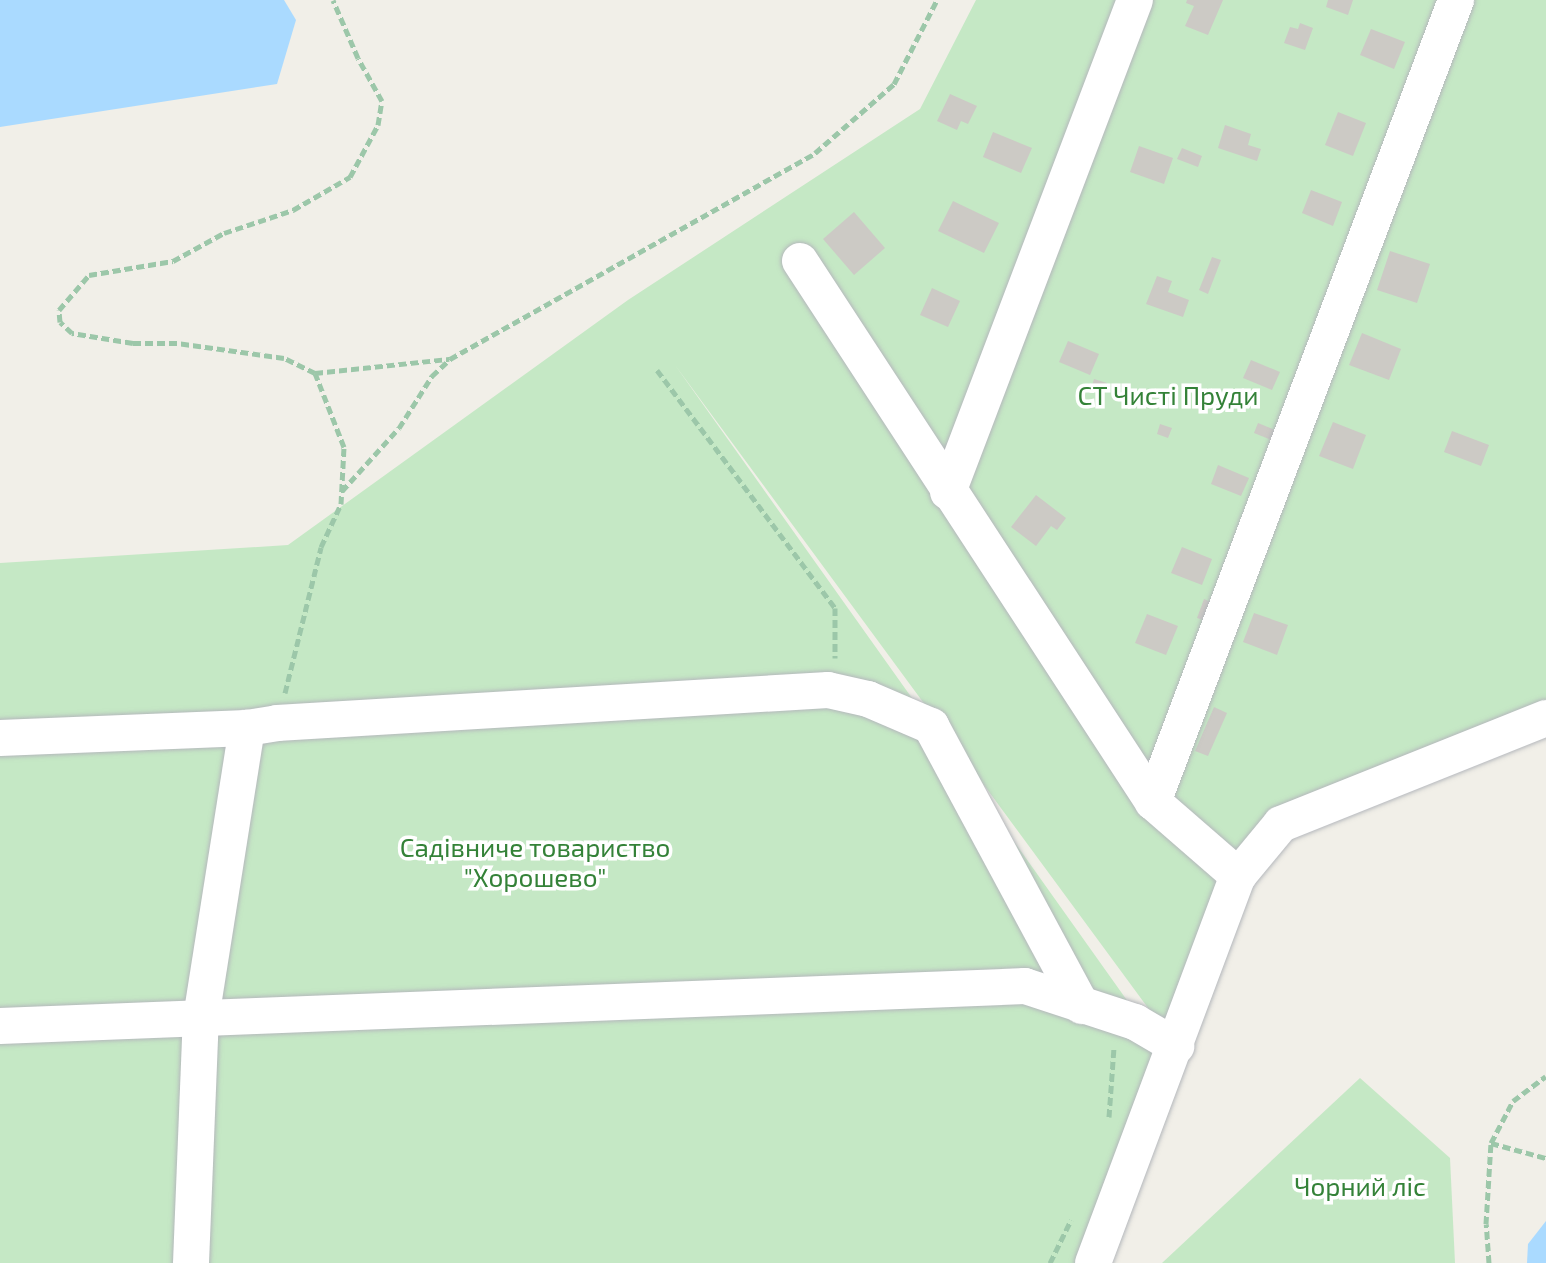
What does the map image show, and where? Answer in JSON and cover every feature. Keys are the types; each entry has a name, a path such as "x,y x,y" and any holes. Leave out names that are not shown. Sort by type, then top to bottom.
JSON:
{"street":[{"path":"948,492 1135,0"},
{"path":"1153,802 1456,0"},
{"path":"800,261 1153,802 1238,876"},
{"path":"0,738 262,726 828,690 868,699 931,726 1082,1006"},
{"path":"1093,1263 1176,1046 1208,948 1238,876 1281,824 1546,718"},
{"path":"191,1263 201,1018 262,726"},
{"path":"0,1026 1025,986 1135,1022 1176,1046"}],"path":[{"path":"333,0 358,58 382,101 378,125 350,177 293,210 224,233 173,261 89,275 59,310 60,322 72,333 133,343 177,343 284,358 315,373 450,359"},
{"path":"342,492 399,428 432,376 450,359 815,153 894,84 937,0"},
{"path":"657,370 835,608 835,659 828,690"},
{"path":"262,726 321,547 341,504 344,447 315,373"},
{"path":"1107,1127 1114,1047 1135,1022"},
{"path":"1489,1263 1486,1224 1491,1143 1513,1101 1546,1076"},
{"path":"1491,1143 1546,1158"},
{"path":"1050,1263 1077,1207"}],"green space":[{"path":"976,0 1546,0 1546,720 1281,824 1176,1046 675,365 1163,1051 1079,1263 0,1263 0,563 288,545 628,300 920,109"},
{"name":"Чорний ліс","path":"1360,1078 1450,1158 1455,1263 1162,1263"}],"water":[{"path":"0,0 284,0 296,20 277,84 0,127"},
{"path":"1546,1221 1546,1263 1527,1263 1528,1244"}],"building":[{"path":"1187,0 1223,0 1208,35 1185,26 1194,6 1186,3"},
{"path":"1328,0 1353,0 1348,15 1326,7"},
{"path":"1300,23 1313,28 1305,50 1284,43 1290,27 1298,29"},
{"path":"1371,29 1405,42 1394,69 1360,55"},
{"path":"950,94 977,106 968,124 961,121 957,130 937,121"},
{"path":"1338,112 1366,123 1353,156 1325,145"},
{"path":"1225,125 1251,134 1248,145 1261,149 1257,161 1218,148"},
{"path":"993,132 1032,148 1021,173 983,157"},
{"path":"1139,146 1173,158 1164,184 1130,172"},
{"path":"1182,148 1202,156 1198,167 1177,159"},
{"path":"1311,190 1342,202 1333,226 1302,213"},
{"path":"953,201 999,223 984,253 938,231"},
{"path":"854,212 885,248 854,275 823,239"},
{"path":"1390,251 1430,264 1417,303 1377,290"},
{"path":"1212,257 1221,260 1208,294 1199,290"},
{"path":"1157,276 1172,281 1168,292 1189,300 1183,317 1146,304"},
{"path":"932,288 960,301 948,327 920,315"},
{"path":"1362,333 1401,349 1389,380 1349,365"},
{"path":"1068,341 1099,354 1090,375 1059,362"},
{"path":"1251,360 1280,372 1272,390 1243,378"},
{"path":"1094,379 1107,383 1103,393 1091,389"},
{"path":"1333,422 1366,435 1353,469 1319,456"},
{"path":"1258,423 1280,432 1276,442 1254,433"},
{"path":"1160,424 1172,428 1168,438 1157,434"},
{"path":"1452,431 1489,445 1481,466 1444,452"},
{"path":"1218,465 1249,478 1241,496 1211,484"},
{"path":"1036,495 1066,518 1057,530 1051,526 1036,546 1011,527"},
{"path":"1182,547 1212,559 1202,585 1171,573"},
{"path":"1204,599 1213,603 1206,621 1197,618"},
{"path":"1254,613 1288,625 1277,655 1243,642"},
{"path":"1147,614 1178,626 1166,655 1135,643"},
{"path":"1214,707 1227,713 1208,756 1195,751"}],"park label":[{"name":"СТ Чисті Пруди","path":"1168,395"},
{"name":"Садівниче товариство \"Хорошево\"","path":"535,862"}]}
